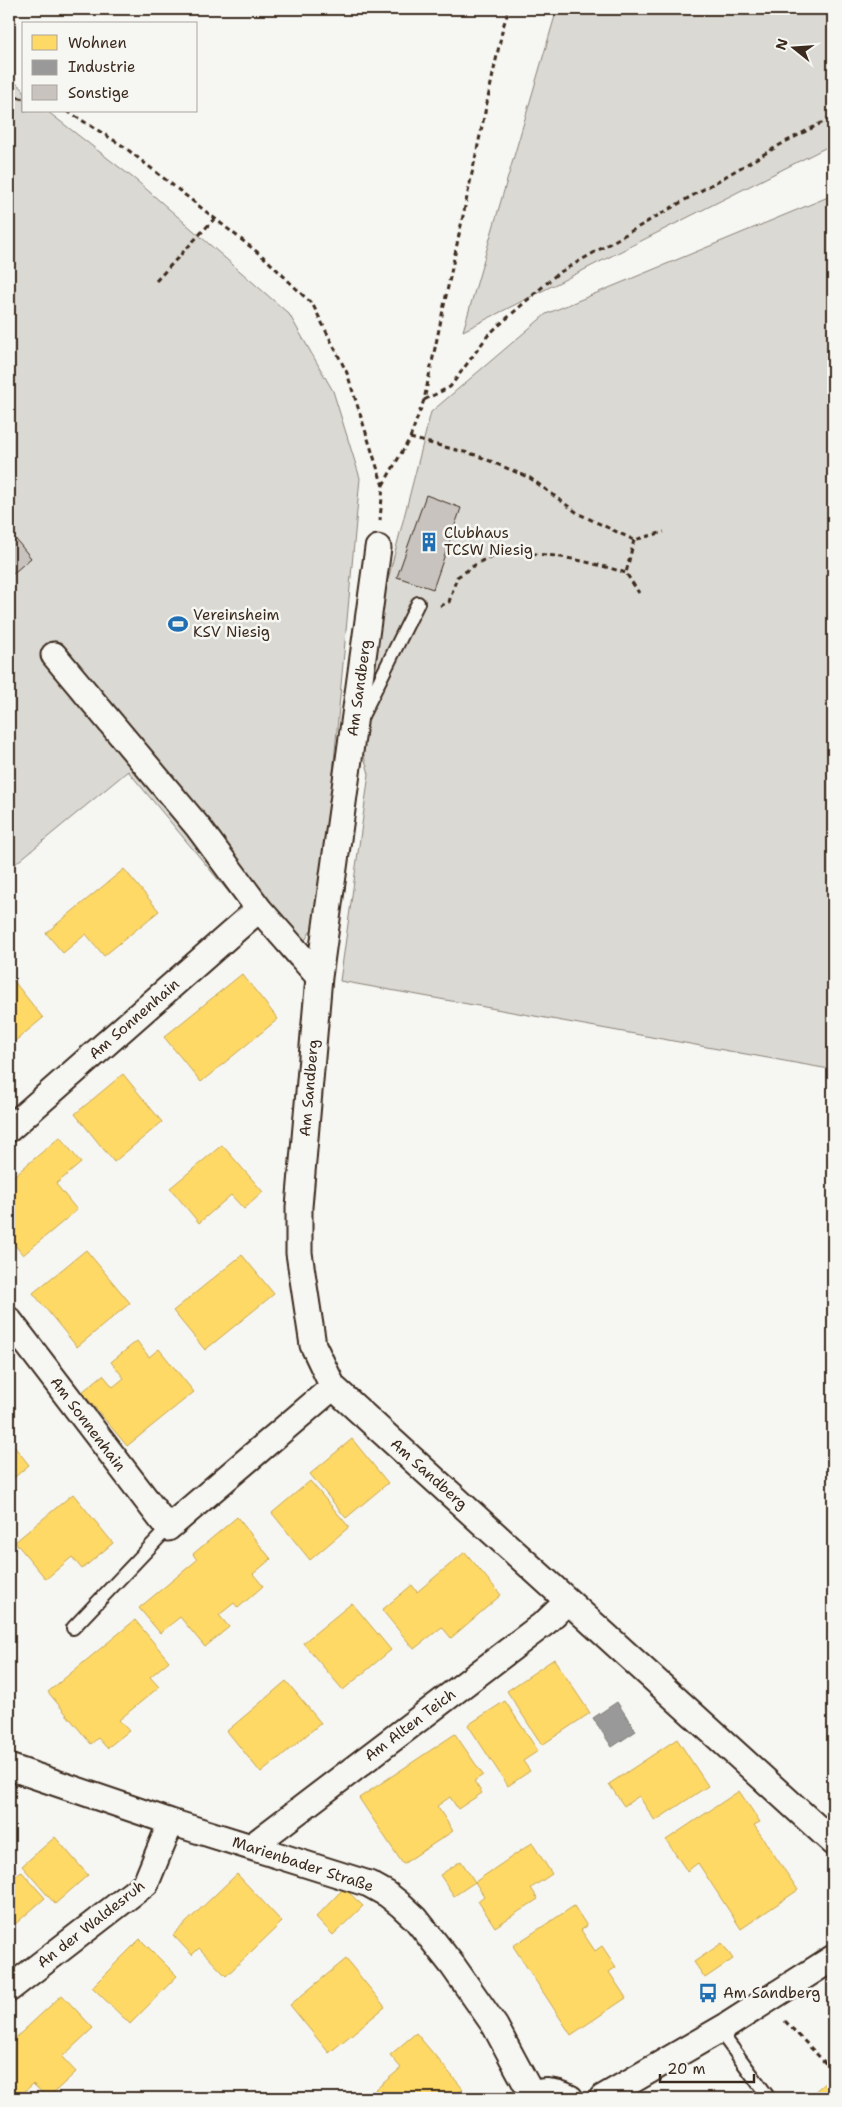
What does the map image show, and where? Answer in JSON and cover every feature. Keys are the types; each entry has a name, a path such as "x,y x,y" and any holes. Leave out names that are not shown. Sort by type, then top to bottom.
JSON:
{"street":[{"name":"Am Sandberg","path":"378,548 319,977 299,1207 299,1253 313,1346 333,1387 833,1842"},
{"path":"54,655 198,827 259,909 319,977"},
{"name":"Am Sonnenhain","path":"9,1129 259,909"},
{"name":"Am Sonnenhain","path":"9,1320 168,1528"},
{"path":"168,1528 333,1387"},
{"name":"Am Alten Teich","path":"251,1846 538,1628 568,1601"},
{"name":"Marienbader Straße","path":"9,1767 171,1822 369,1884 387,1894 416,1920 453,1966 494,2026 530,2097"},
{"name":"An der Waldesruh","path":"9,1989 146,1883 171,1822"},
{"path":"602,2098 719,2030 833,1958"},
{"path":"530,2097 546,2091 560,2093 570,2098"}],"lane":[{"path":"352,739 418,603"},
{"path":"73,1628 168,1528"},
{"path":"719,2030 769,2098"}],"path":[{"path":"383,486 410,438 424,400 503,28 509,9"},
{"path":"9,95 22,98"},
{"path":"69,112 123,146 215,218 266,259 312,305 347,373 383,486 378,548"},
{"path":"424,400 450,387 489,334 557,274 785,142 833,117"},
{"path":"156,281 215,218"},
{"path":"410,438 476,455 530,478 579,514 634,540 664,532"},
{"path":"626,573 634,540"},
{"path":"418,603 438,607 448,602 457,577 486,559 510,554 559,556 600,565 626,573 639,592"},
{"path":"766,2001 833,2072"}],"shaded area":[{"path":"557,9 833,9 833,144 463,331"},
{"name":"Vereinsheim KSV Niesig","path":"9,77 22,88 22,112 48,112 137,181 289,314 333,391 360,478 320,915 290,966 128,771 9,869"},
{"path":"833,195 833,1063 829,1069 340,981 369,774 356,728 384,595 431,412 546,314"}],"building: Wohnen":[{"path":"124,869 159,911 104,956 86,934 63,953 46,933"},
{"path":"242,974 278,1019 201,1082 164,1037"},
{"path":"9,975 43,1018 9,1046"},
{"path":"123,1074 162,1122 114,1162 75,1114"},
{"path":"60,1137 81,1163 56,1184 77,1210 23,1255 9,1238 9,1180"},
{"path":"222,1145 263,1192 244,1209 231,1195 199,1223 170,1188"},
{"path":"86,1250 130,1303 77,1347 33,1293"},
{"path":"242,1255 274,1294 205,1350 173,1311"},
{"path":"137,1341 149,1357 159,1349 194,1392 127,1446 82,1392 103,1375 113,1387 124,1378 111,1362"},
{"path":"352,1439 388,1483 346,1518 310,1474"},
{"path":"9,1440 29,1465 9,1482"},
{"path":"310,1481 349,1527 310,1560 272,1513"},
{"path":"73,1494 113,1543 82,1569 72,1557 46,1579 15,1542"},
{"path":"237,1517 271,1559 253,1574 263,1586 238,1608 234,1603 219,1615 229,1627 205,1647 180,1617 160,1633 139,1608 197,1560 193,1554"},
{"path":"465,1552 501,1595 451,1638 442,1627 414,1649 382,1610 412,1585 417,1592"},
{"path":"352,1603 391,1650 343,1690 303,1643"},
{"path":"135,1620 169,1661 150,1677 159,1687 119,1720 129,1731 107,1748 98,1738 91,1744 48,1692"},
{"path":"554,1659 590,1713 542,1745 507,1691"},
{"path":"286,1681 321,1723 261,1773 227,1731"},
{"path":"505,1701 538,1751 523,1761 530,1771 508,1786 468,1725"},
{"path":"455,1734 483,1775 474,1781 482,1793 458,1809 450,1797 437,1806 453,1831 403,1864 359,1798"},
{"path":"677,1739 708,1786 655,1821 639,1796 624,1806 609,1784"},
{"path":"739,1791 760,1822 754,1825 798,1890 741,1929 698,1863 687,1871 666,1840"},
{"path":"55,1837 88,1875 55,1904 22,1866"},
{"path":"532,1843 552,1874 531,1888 538,1899 495,1927 478,1901 484,1896 475,1882"},
{"path":"461,1861 475,1882 454,1896 440,1875"},
{"path":"21,1871 45,1898 13,1926 9,1921 9,1882"},
{"path":"237,1874 282,1922 226,1976 199,1948 192,1955 173,1935"},
{"path":"344,1888 363,1906 333,1935 316,1917"},
{"path":"574,1906 587,1926 581,1930 595,1951 602,1946 616,1967 609,1972 626,1998 571,2035 513,1946"},
{"path":"140,1939 177,1976 130,2024 92,1987"},
{"path":"722,1943 733,1959 705,1978 694,1962"},
{"path":"346,1959 385,2007 329,2053 290,2005"},
{"path":"62,1995 93,2028 62,2057 76,2072 48,2098 33,2084 17,2098 9,2098 9,2044"},
{"path":"416,2033 463,2089 452,2098 380,2098 374,2091 401,2068 390,2055"},
{"path":"826,2082 833,2091 833,2098 807,2098"}],"building: Industrie":[{"path":"617,1702 636,1731 612,1747 593,1718"}],"building: Sonstige":[{"name":"Clubhaus TCSW Niesig","path":"426,495 461,508 433,589 397,577"},
{"path":"9,531 31,558 9,577"}],"place":[{"name":"Clubhaus TCSW Niesig","path":"429,542"},
{"name":"Vereinsheim KSV Niesig","path":"178,624"},
{"name":"Am Sandberg","path":"708,1993"}]}
